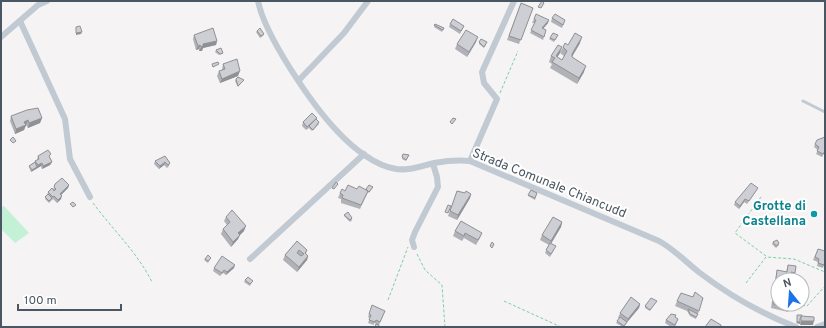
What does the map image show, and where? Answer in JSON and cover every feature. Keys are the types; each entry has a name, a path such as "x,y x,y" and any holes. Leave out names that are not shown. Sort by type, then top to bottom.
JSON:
{"street":[{"path":"1,37 38,5 47,1"},
{"name":"Strada Comunale Chiancudd","path":"258,1 263,20 299,80 322,114 338,133 374,161 395,169 408,170 453,160 470,161 659,241 677,252 700,273 732,296 796,327"},
{"path":"299,80 344,32 368,1"},
{"path":"470,161 497,99 484,83 482,72 514,1"},
{"path":"20,21 65,119 70,159 90,197"},
{"path":"250,259 364,154"},
{"path":"413,243 438,187 438,177 433,164"},
{"path":"817,327 825,324"}],"lane":[{"path":"803,101 825,112"}],"path":[{"path":"497,99 518,51"},
{"path":"90,197 109,224 140,262 152,282"},
{"path":"761,197 735,233 766,257 794,259 825,272"},
{"path":"388,300 407,249 413,243 423,267 442,285 445,327"},
{"path":"746,283 766,257"},
{"path":"810,303 825,286"},
{"path":"504,301 561,327"}],"green space":[{"path":"4,206 29,233 15,243 1,229 1,208"}],"building":[{"path":"542,1 544,3 541,8 538,7"},
{"path":"521,3 533,8 521,40 509,36"},
{"path":"536,14 549,20 542,28 546,30 544,37 531,30 536,20 534,19"},
{"path":"555,14 565,20 563,25 552,18"},
{"path":"453,19 464,26 461,31 450,24"},
{"path":"435,24 444,28 443,30 434,25"},
{"path":"80,26 82,32 76,33 76,27"},
{"path":"213,28 217,41 203,44 201,47 200,45 198,46 194,35"},
{"path":"260,28 264,34 261,36 257,31"},
{"path":"466,30 478,37 469,52 457,44"},
{"path":"553,33 558,35 555,40 550,38"},
{"path":"575,33 582,37 572,54 572,57 586,66 579,78 552,62 555,58 551,56 558,45 562,47 556,56 562,60 567,51 563,47 565,43 568,45"},
{"path":"481,39 487,42 484,47 479,42"},
{"path":"221,48 223,53 220,54 216,50"},
{"path":"237,59 240,71 222,79 219,71 225,69 223,64"},
{"path":"218,62 219,64 213,67 212,64"},
{"path":"238,77 244,80 238,86 236,79"},
{"path":"38,108 42,118 29,123 28,120 24,122 26,125 16,129 11,116 27,110"},
{"path":"312,113 317,118 307,127 303,122"},
{"path":"453,118 456,119 452,124 450,122"},
{"path":"316,119 319,122 313,130 309,126"},
{"path":"13,137 16,141 13,143 10,140"},
{"path":"825,137 825,151 823,154 817,151 819,147 815,144 817,140"},
{"path":"48,150 51,154 49,156 52,162 43,166 42,163 38,165 35,161 39,159 38,156"},
{"path":"403,154 409,155 406,160 402,157"},
{"path":"165,156 170,163 168,165 165,162 160,166 155,161"},
{"path":"35,162 37,167 32,170 29,166"},
{"path":"62,178 69,185 60,194 62,196 58,200 48,192 52,188 54,191 56,189 54,187 55,184"},
{"path":"336,182 338,184 334,189 332,188"},
{"path":"751,183 758,188 749,201 745,199 740,206 735,202"},
{"path":"348,185 357,189 359,186 368,191 361,205 342,198 343,195 340,193 342,189 345,191"},
{"path":"369,185 373,187 369,192 366,189"},
{"path":"531,190 537,193 535,198 528,195"},
{"path":"457,191 465,193 466,191 471,194 458,215 450,211"},
{"path":"48,194 52,198 49,201 45,197"},
{"path":"73,202 76,205 73,207 70,204"},
{"path":"448,205 451,206 448,213 445,212"},
{"path":"232,210 246,226 238,233 240,235 233,242 223,229 230,222 226,217"},
{"path":"348,212 352,218 350,220 344,215"},
{"path":"553,217 562,222 551,241 542,235"},
{"path":"461,221 482,233 478,240 465,233 464,236 455,231"},
{"path":"777,240 779,243 776,246 773,242"},
{"path":"297,241 307,250 305,253 308,256 299,267 285,255","holes":["299,250 304,254 301,256 297,253"]},
{"path":"492,242 494,244 492,248 490,246"},
{"path":"550,243 556,246 551,254 546,250"},
{"path":"818,249 825,251 824,265 818,263 819,259 815,257"},
{"path":"208,255 211,258 208,261 205,259"},
{"path":"222,256 235,265 227,272 224,270 222,273 214,268"},
{"path":"788,265 796,266 795,272 787,272"},
{"path":"777,270 787,272 777,272"},
{"path":"248,277 253,281 250,284 245,280"},
{"path":"695,292 703,298 699,311 677,301 681,293 693,297"},
{"path":"631,297 640,304 628,319 620,313"},
{"path":"651,298 657,301 650,310 645,306"},
{"path":"372,305 385,311 380,322 376,320 375,322 369,320"},
{"path":"688,309 698,314 696,317 690,314"},
{"path":"671,314 676,315 675,317 678,319 675,325 666,320"},
{"path":"797,315 802,315 800,322 797,322"},
{"path":"801,316 814,317 814,321 801,321"},
{"path":"620,317 627,322 624,326 617,321"},
{"path":"711,319 721,325 721,327 705,327"}],"place":[{"name":"Grotte di Castellana","path":"814,214"}]}
